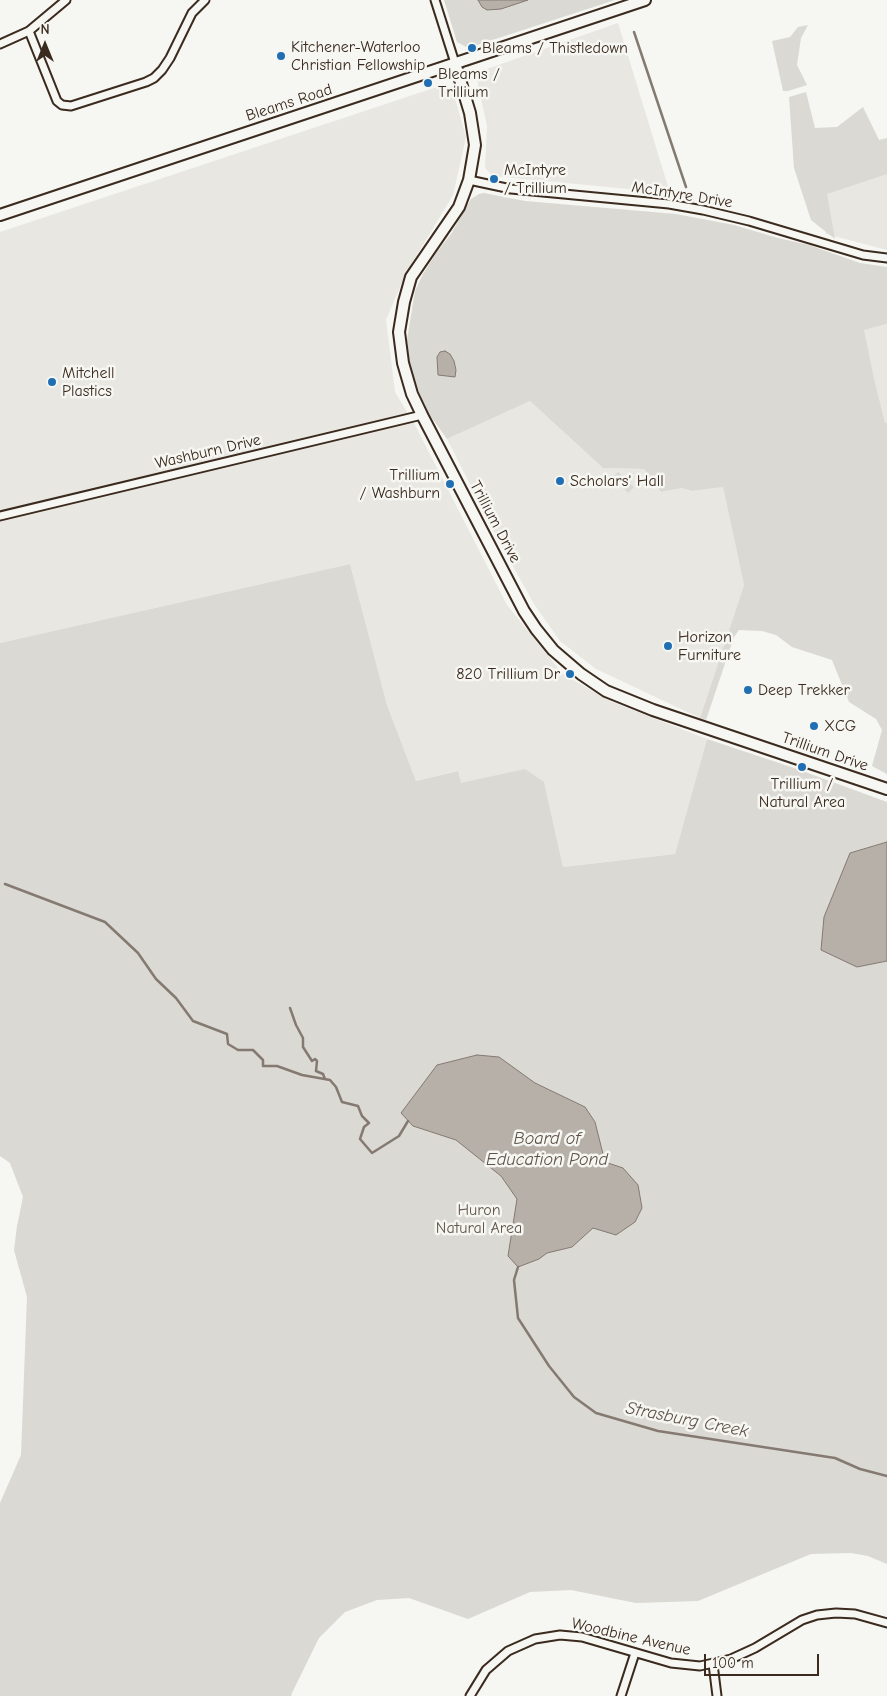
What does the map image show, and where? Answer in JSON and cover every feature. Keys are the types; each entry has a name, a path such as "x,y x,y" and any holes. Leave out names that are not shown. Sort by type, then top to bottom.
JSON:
{"street":[{"path":"0,44 29,31 66,0"},
{"path":"29,31 56,101 62,105 71,106 154,78 170,58 192,13 205,0"},
{"path":"435,0 455,63"},
{"name":"Bleams Road","path":"0,215 645,0"},
{"name":"Trillium Drive","path":"455,63 470,113 475,145 470,180 459,208 411,277 404,302 400,332 403,363 412,394 422,415 524,611 553,650 581,674 606,690 653,710 887,789"},
{"name":"McIntyre Drive","path":"470,180 511,189 669,204 703,210 749,221 862,255 887,258"},
{"name":"Washburn Drive","path":"0,516 422,415"},
{"name":"Woodbine Avenue","path":"470,1696 473,1688 486,1670 508,1651 535,1639 560,1635 582,1637 686,1666 700,1666 732,1659 802,1620 817,1615 855,1614 887,1623"},
{"path":"621,1696 635,1653"},
{"path":"713,1664 716,1696"}],"shaded area":[{"path":"618,23 670,193 493,176 485,168 487,126 477,80 484,70"},
{"path":"440,86 454,95 466,137 453,195 406,273 386,320 395,392 415,425 507,605 563,674 610,701 707,739 675,854 563,867 544,782 460,783 457,771 416,781 387,705 350,564 0,643 0,232"},
{"path":"887,158 887,250 826,234 815,179"},
{"path":"887,324 887,424 883,425 863,330"},
{"path":"530,401 603,468 644,469 661,492 682,488 692,491 723,487 744,585 700,718 596,669 560,641 534,604 500,543 447,439"}],"green space":[{"path":"444,0 615,0 468,48 457,42"},
{"path":"808,25 801,38 797,65 807,85 783,91 772,41 790,37 798,27"},
{"path":"806,92 815,128 837,127 863,107 879,140 887,138 887,174 827,194 835,239 811,220 794,168 789,97"},
{"path":"484,193 525,201 676,214 734,225 809,245 860,263 887,267 887,324 864,330 874,379 885,423 887,423 887,774 872,766 882,730 876,719 849,702 832,660 792,647 776,635 762,631 739,630 734,637 706,720 700,718 744,585 723,487 692,491 682,488 661,492 644,469 603,468 530,401 447,439 429,414 413,379 409,359 407,340 415,291 423,274 451,234 471,199"},
{"path":"618,472 634,487 628,493 613,477"},
{"name":"Huron Natural Area","path":"350,564 387,705 416,781 458,771 461,783 525,769 544,782 563,867 675,854 707,739 887,802 887,1564 868,1556 851,1553 811,1554 698,1601 636,1603 571,1590 530,1592 468,1619 409,1598 377,1600 345,1612 319,1638 292,1696 0,1696 0,1503 21,1455 27,1297 14,1250 23,1197 10,1163 0,1156 0,643"}],"water":[{"path":"478,0 528,0 501,9 487,10 482,7"},
{"path":"445,351 450,354 454,361 455,377 438,375 437,357 440,352"},
{"path":"887,842 887,961 857,967 821,950 824,917 850,853"},
{"name":"Board of Education Pond","path":"477,1055 499,1057 535,1083 585,1107 595,1122 605,1162 623,1168 638,1185 642,1208 635,1222 616,1235 593,1228 572,1247 547,1253 539,1259 518,1267 508,1256 517,1199 501,1176 456,1140 413,1126 401,1113 437,1065"}],"waterway":[{"path":"634,32 686,187"},
{"path":"5,884 105,922 138,953 156,979 176,998 193,1021 227,1034 228,1044 238,1050 253,1050 263,1060 263,1066 277,1066 302,1075 330,1080 336,1087 342,1102 358,1106 362,1116 369,1123 364,1127 360,1139 372,1153 399,1136 408,1121"},
{"path":"290,1008 303,1038 303,1047 312,1061 315,1059 317,1061 316,1071 323,1074 325,1079"},
{"name":"Strasburg Creek","path":"518,1267 514,1280 518,1318 549,1366 574,1397 596,1413 658,1431 835,1458 860,1469 887,1476"}],"place":[{"name":"Bleams / Thistledown","path":"472,48"},
{"name":"Kitchener-Waterloo Christian Fellowship","path":"281,56"},
{"name":"Bleams / Trillium","path":"428,83"},
{"name":"McIntyre / Trillium","path":"494,179"},
{"name":"Mitchell Plastics","path":"52,382"},
{"name":"Scholars' Hall","path":"560,481"},
{"name":"Trillium / Washburn","path":"450,484"},
{"name":"Horizon Furniture","path":"668,646"},
{"name":"820 Trillium Dr","path":"570,674"},
{"name":"Deep Trekker","path":"748,690"},
{"name":"XCG","path":"814,726"},
{"name":"Trillium / Natural Area","path":"802,767"}]}
